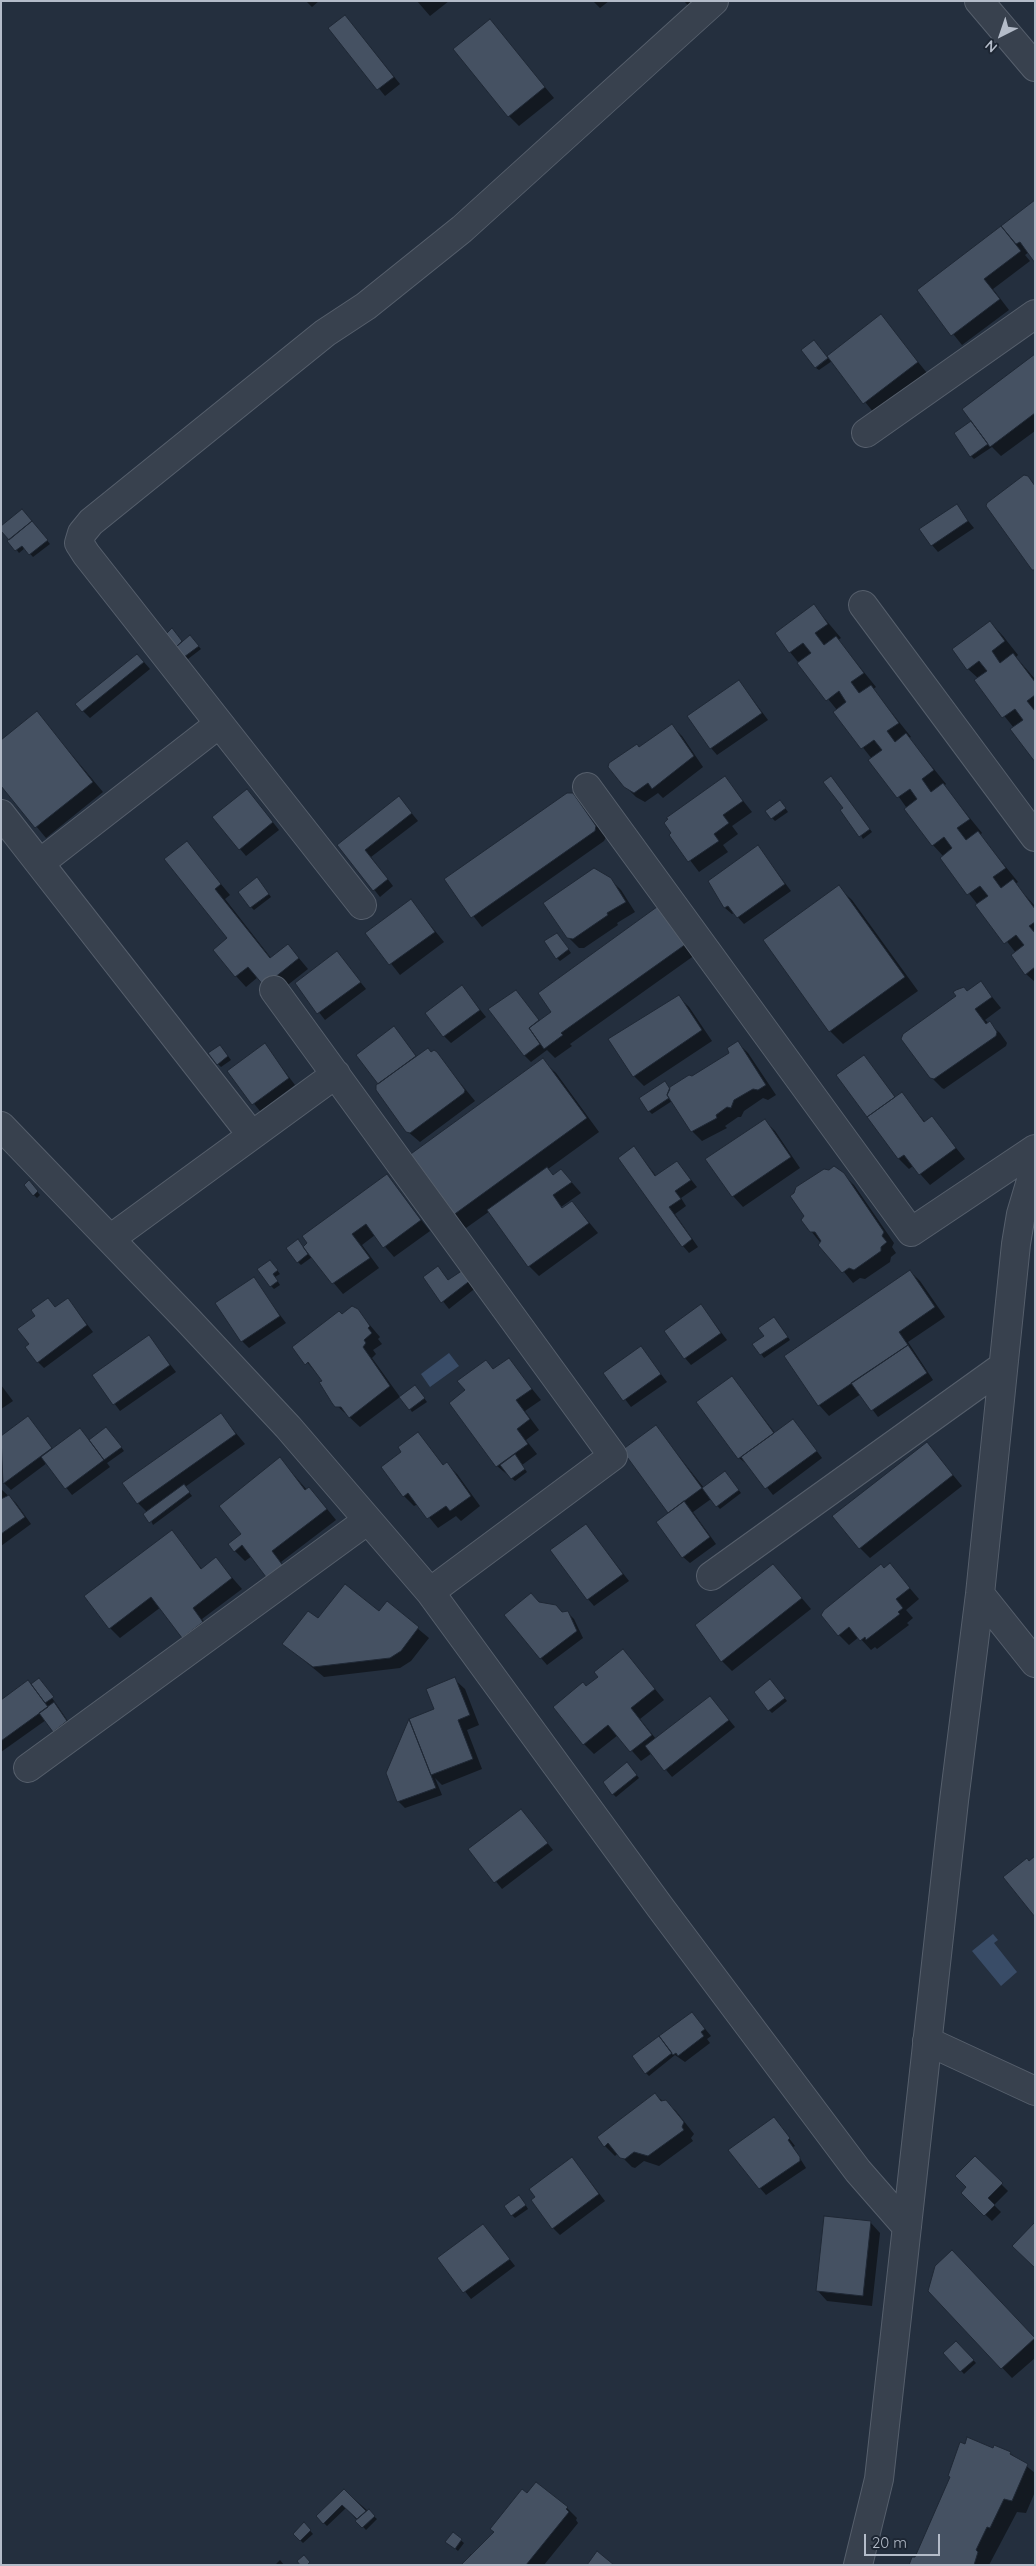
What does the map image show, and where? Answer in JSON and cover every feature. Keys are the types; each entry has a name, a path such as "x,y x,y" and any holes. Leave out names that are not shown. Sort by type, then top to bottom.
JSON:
{"street":[{"path":"362,905 86,554 79,543 82,533 91,522 326,333 366,306 462,229 714,1"},
{"path":"979,1 1035,67"},
{"path":"866,433 1035,314"},
{"path":"863,605 1035,837"},
{"path":"40,863 219,724"},
{"path":"587,787 911,1232 1035,1149"},
{"path":"1,814 251,1134"},
{"path":"274,990 613,1456 430,1592"},
{"path":"110,1239 251,1134 336,1074"},
{"path":"1,1126 281,1420 430,1592 798,2091 858,2170 907,2227"},
{"path":"858,2565 879,2479 927,2041 980,1594 1016,1244 1021,1214 1035,1167"},
{"path":"1016,1244 1035,1266"},
{"path":"711,1576 1002,1367"},
{"path":"28,1768 368,1520"},
{"path":"980,1594 1035,1663"},
{"path":"927,2041 1035,2091"}],"water":[{"path":"449,1353 459,1366 430,1387 421,1374"},
{"path":"993,1934 998,1940 994,1943 1017,1972 1001,1986 972,1951"}],"building":[{"path":"345,15 394,77 377,90 328,28"},
{"path":"490,19 545,87 508,117 453,49"},
{"path":"1035,200 1035,263 1020,242 1016,244 1001,226"},
{"path":"1001,226 1021,251 984,279 1000,299 951,336 917,290"},
{"path":"881,314 918,362 863,404 827,356"},
{"path":"814,340 828,358 815,368 801,350"},
{"path":"1035,354 1035,413 990,447 962,409"},
{"path":"971,421 988,444 970,457 954,433"},
{"path":"1024,475 1028,476 1035,486 1035,570 1032,570 986,506 987,503"},
{"path":"957,504 968,521 931,546 919,529"},
{"path":"22,509 32,521 9,540 1,531 1,526"},
{"path":"32,521 48,540 29,555 22,546 15,551 7,541"},
{"path":"814,604 828,624 815,633 824,645 836,636 864,673 851,682 859,693 871,685 899,723 887,731 895,742 906,733 934,770 922,779 931,792 943,783 970,819 957,828 966,840 978,831 1006,868 993,877 1001,888 1013,879 1035,909 1035,922 1029,926 1035,933 1035,967 1025,975 1011,955 1024,945 1016,935 1004,944 975,905 988,896 980,886 967,895 940,858 952,848 944,837 932,846 904,809 917,799 910,789 897,798 868,760 882,750 874,740 861,749 833,712 846,702 839,691 826,701 797,663 811,653 803,643 789,653 775,633"},
{"path":"990,621 1005,641 992,651 1000,663 1013,653 1035,682 1035,695 1027,701 1035,711 1035,762 1010,729 1023,720 1015,709 1002,718 974,680 987,671 979,661 967,670 952,649"},
{"path":"172,628 182,641 176,647 166,634"},
{"path":"190,635 199,646 184,657 176,647"},
{"path":"137,654 144,662 82,712 75,704"},
{"path":"739,680 762,713 710,749 687,716"},
{"path":"37,711 93,782 35,828 1,786 1,740"},
{"path":"672,724 694,756 652,789 648,783 634,793 624,787 608,767 609,763 637,744 639,747"},
{"path":"725,776 743,801 723,815 729,823 714,834 719,841 688,862 669,835 671,833 664,823 668,819 666,818"},
{"path":"831,776 870,829 859,837 840,810 843,808 823,782"},
{"path":"247,789 273,822 239,850 212,817"},
{"path":"567,793 573,793 596,826 595,831 471,918 444,879"},
{"path":"399,796 412,813 365,850 388,879 373,891 337,845"},
{"path":"780,800 786,808 771,819 765,811"},
{"path":"187,841 221,884 215,889 270,958 288,944 299,958 264,986 248,967 235,977 213,950 227,938 164,859"},
{"path":"758,845 785,884 737,918 728,906 724,908 708,881"},
{"path":"594,868 611,878 626,902 607,913 608,915 573,939 567,938 543,903"},
{"path":"257,877 269,894 250,908 238,892"},
{"path":"839,885 905,977 829,1032 763,940"},
{"path":"411,899 435,932 389,965 365,933"},
{"path":"661,904 686,944 561,1033 563,1035 544,1049 529,1028 551,1012 538,993"},
{"path":"557,933 569,949 556,959 544,941"},
{"path":"337,951 361,982 317,1014 295,983"},
{"path":"981,981 992,997 975,1009 986,1024 990,1021 997,1032 996,1036 934,1079 930,1078 901,1039 903,1034 956,996 953,992 964,987 967,991"},
{"path":"462,985 480,1010 443,1037 425,1013"},
{"path":"516,990 539,1020 529,1028 540,1044 524,1056 488,1009"},
{"path":"679,995 702,1030 633,1077 608,1039"},
{"path":"394,1026 416,1056 378,1084 356,1055"},
{"path":"738,1041 766,1085 758,1090 753,1089 734,1100 731,1108 727,1107 716,1115 717,1118 691,1132 667,1095 670,1087 729,1053 727,1048"},
{"path":"265,1043 289,1078 252,1105 227,1071"},
{"path":"220,1045 228,1056 217,1065 208,1053"},
{"path":"428,1048 431,1052 434,1050 437,1052 465,1090 464,1093 410,1133 406,1132 376,1090 376,1085"},
{"path":"864,1055 895,1097 867,1117 836,1075"},
{"path":"543,1058 587,1118 452,1216 408,1156"},
{"path":"665,1081 670,1089 667,1095 669,1098 648,1112 639,1098"},
{"path":"902,1092 924,1122 932,1116 956,1148 919,1175 904,1155 898,1159 867,1117"},
{"path":"765,1119 791,1157 732,1197 705,1159"},
{"path":"634,1146 655,1176 677,1161 691,1180 675,1191 681,1199 669,1207 692,1239 682,1247 618,1158"},
{"path":"834,1166 844,1173 884,1232 882,1236 887,1242 881,1247 881,1251 854,1270 849,1268 842,1273 818,1245 821,1241 815,1232 810,1232 801,1220 804,1216 790,1196 794,1193 796,1187 824,1169 829,1170"},
{"path":"547,1167 553,1175 561,1169 572,1182 553,1195 562,1208 572,1201 589,1223 528,1267 487,1210"},
{"path":"387,1174 421,1220 383,1248 366,1224 352,1234 370,1258 332,1284 303,1247 307,1243 302,1236"},
{"path":"29,1180 38,1191 33,1196 24,1185"},
{"path":"298,1239 308,1254 297,1263 286,1248"},
{"path":"270,1260 278,1270 273,1274 278,1281 270,1287 257,1269"},
{"path":"438,1266 448,1280 469,1266 476,1276 441,1303 423,1277"},
{"path":"910,1270 935,1307 899,1332 908,1345 818,1406 784,1356"},
{"path":"254,1277 280,1316 241,1342 215,1303"},
{"path":"48,1298 55,1307 68,1298 87,1325 37,1363 25,1347 29,1344 17,1329 35,1316 31,1310"},
{"path":"701,1304 721,1333 684,1359 664,1331"},
{"path":"352,1306 358,1309 370,1326 368,1328 372,1333 364,1340 366,1343 363,1347 390,1386 349,1418 341,1407 335,1407 319,1382 322,1381 308,1362 305,1365 292,1347 339,1311 342,1314"},
{"path":"774,1317 788,1337 760,1355 752,1344 764,1336 758,1328"},
{"path":"149,1335 170,1365 113,1405 92,1375"},
{"path":"908,1345 927,1373 871,1411 851,1383"},
{"path":"641,1346 661,1374 623,1401 603,1373"},
{"path":"509,1358 532,1389 516,1400 530,1419 517,1429 528,1444 496,1467 449,1403 465,1390 457,1381 486,1360 493,1369"},
{"path":"732,1376 774,1433 738,1459 696,1402"},
{"path":"415,1385 425,1398 409,1410 399,1397"},
{"path":"221,1413 236,1434 137,1504 122,1483"},
{"path":"28,1416 52,1448 3,1484 1,1436"},
{"path":"793,1419 817,1451 765,1489 741,1457"},
{"path":"656,1425 702,1488 668,1513 622,1450"},
{"path":"106,1427 122,1447 104,1460 89,1440"},
{"path":"80,1428 104,1460 65,1489 41,1457"},
{"path":"418,1432 443,1465 447,1462 471,1496 450,1511 446,1506 427,1519 408,1493 403,1497 381,1467 401,1452 398,1447"},
{"path":"927,1442 953,1475 859,1549 832,1516"},
{"path":"515,1454 525,1469 511,1479 500,1465"},
{"path":"280,1457 305,1490 309,1487 327,1509 272,1551 287,1571 269,1581 242,1545 234,1552 228,1544 241,1534 219,1506"},
{"path":"725,1471 739,1490 716,1507 702,1488"},
{"path":"184,1484 190,1492 149,1523 143,1514"},
{"path":"9,1495 25,1517 1,1534 1,1499"},
{"path":"684,1501 710,1537 682,1558 656,1522"},
{"path":"586,1524 623,1574 587,1600 550,1550"},
{"path":"172,1530 201,1569 216,1557 232,1578 193,1608 203,1622 182,1638 151,1597 109,1629 84,1596"},
{"path":"890,1563 910,1588 896,1599 903,1608 898,1612 900,1614 866,1640 865,1637 860,1641 849,1627 838,1636 821,1615 824,1610 881,1564 884,1568"},
{"path":"773,1564 802,1598 721,1662 695,1625"},
{"path":"345,1584 379,1611 387,1601 419,1627 401,1651 390,1658 313,1667 282,1644 308,1611 318,1618"},
{"path":"531,1593 539,1602 556,1605 562,1612 568,1611 577,1631 540,1659 504,1615"},
{"path":"623,1649 655,1689 631,1708 652,1735 630,1752 608,1725 583,1745 553,1707 583,1682 586,1686 598,1677 594,1672"},
{"path":"455,1677 470,1715 458,1720 473,1759 431,1775 409,1719 434,1709 426,1689"},
{"path":"39,1678 54,1697 45,1703 31,1684"},
{"path":"770,1679 785,1698 768,1711 754,1692"},
{"path":"28,1680 48,1707 1,1741 1,1700"},
{"path":"710,1696 729,1720 664,1771 645,1746"},
{"path":"54,1702 67,1721 53,1732 39,1713"},
{"path":"409,1719 436,1788 397,1802 386,1773"},
{"path":"627,1762 637,1775 612,1795 603,1782"},
{"path":"521,1809 548,1843 494,1883 468,1849"},
{"path":"1035,1856 1035,1917 1003,1877 1027,1858 1029,1861"},
{"path":"692,2012 705,2029 701,2032 704,2036 678,2056 676,2053 673,2055 659,2036"},
{"path":"659,2036 672,2053 645,2074 632,2056"},
{"path":"655,2093 661,2101 666,2100 684,2122 682,2127 684,2130 648,2156 634,2152 625,2159 620,2158 608,2143 604,2147 597,2137"},
{"path":"774,2117 790,2138 788,2140 800,2157 800,2161 759,2189 728,2150"},
{"path":"975,2156 1003,2183 988,2198 995,2205 984,2216 961,2193 966,2187 955,2176"},
{"path":"572,2157 599,2194 552,2229 531,2200 535,2197 529,2189"},
{"path":"519,2195 526,2205 511,2216 504,2206"},
{"path":"824,2216 871,2221 863,2296 816,2291"},
{"path":"1035,2222 1035,2268 1012,2246"},
{"path":"483,2224 510,2259 463,2293 437,2258"},
{"path":"952,2250 1035,2338 1001,2369 928,2291 935,2266"},
{"path":"956,2341 974,2360 960,2372 943,2353"},
{"path":"967,2437 993,2448 994,2445 1011,2452 1010,2454 1028,2464 1012,2501 1004,2499 990,2528 987,2527 976,2550 978,2552 974,2565 909,2565 912,2557 915,2557 950,2477 948,2476 960,2442 965,2444"},
{"path":"536,2482 568,2507 566,2509 569,2512 526,2565 461,2565 494,2532 490,2529 522,2489 527,2493"},
{"path":"344,2489 366,2511 357,2519 342,2505 323,2524 316,2516"},
{"path":"369,2509 375,2516 362,2528 355,2521"},
{"path":"304,2522 311,2530 300,2541 293,2534"},
{"path":"453,2532 462,2539 455,2549 445,2542"},
{"path":"597,2551 614,2565 587,2565"},
{"path":"304,2555 310,2562 307,2565 300,2565 297,2561"}]}
